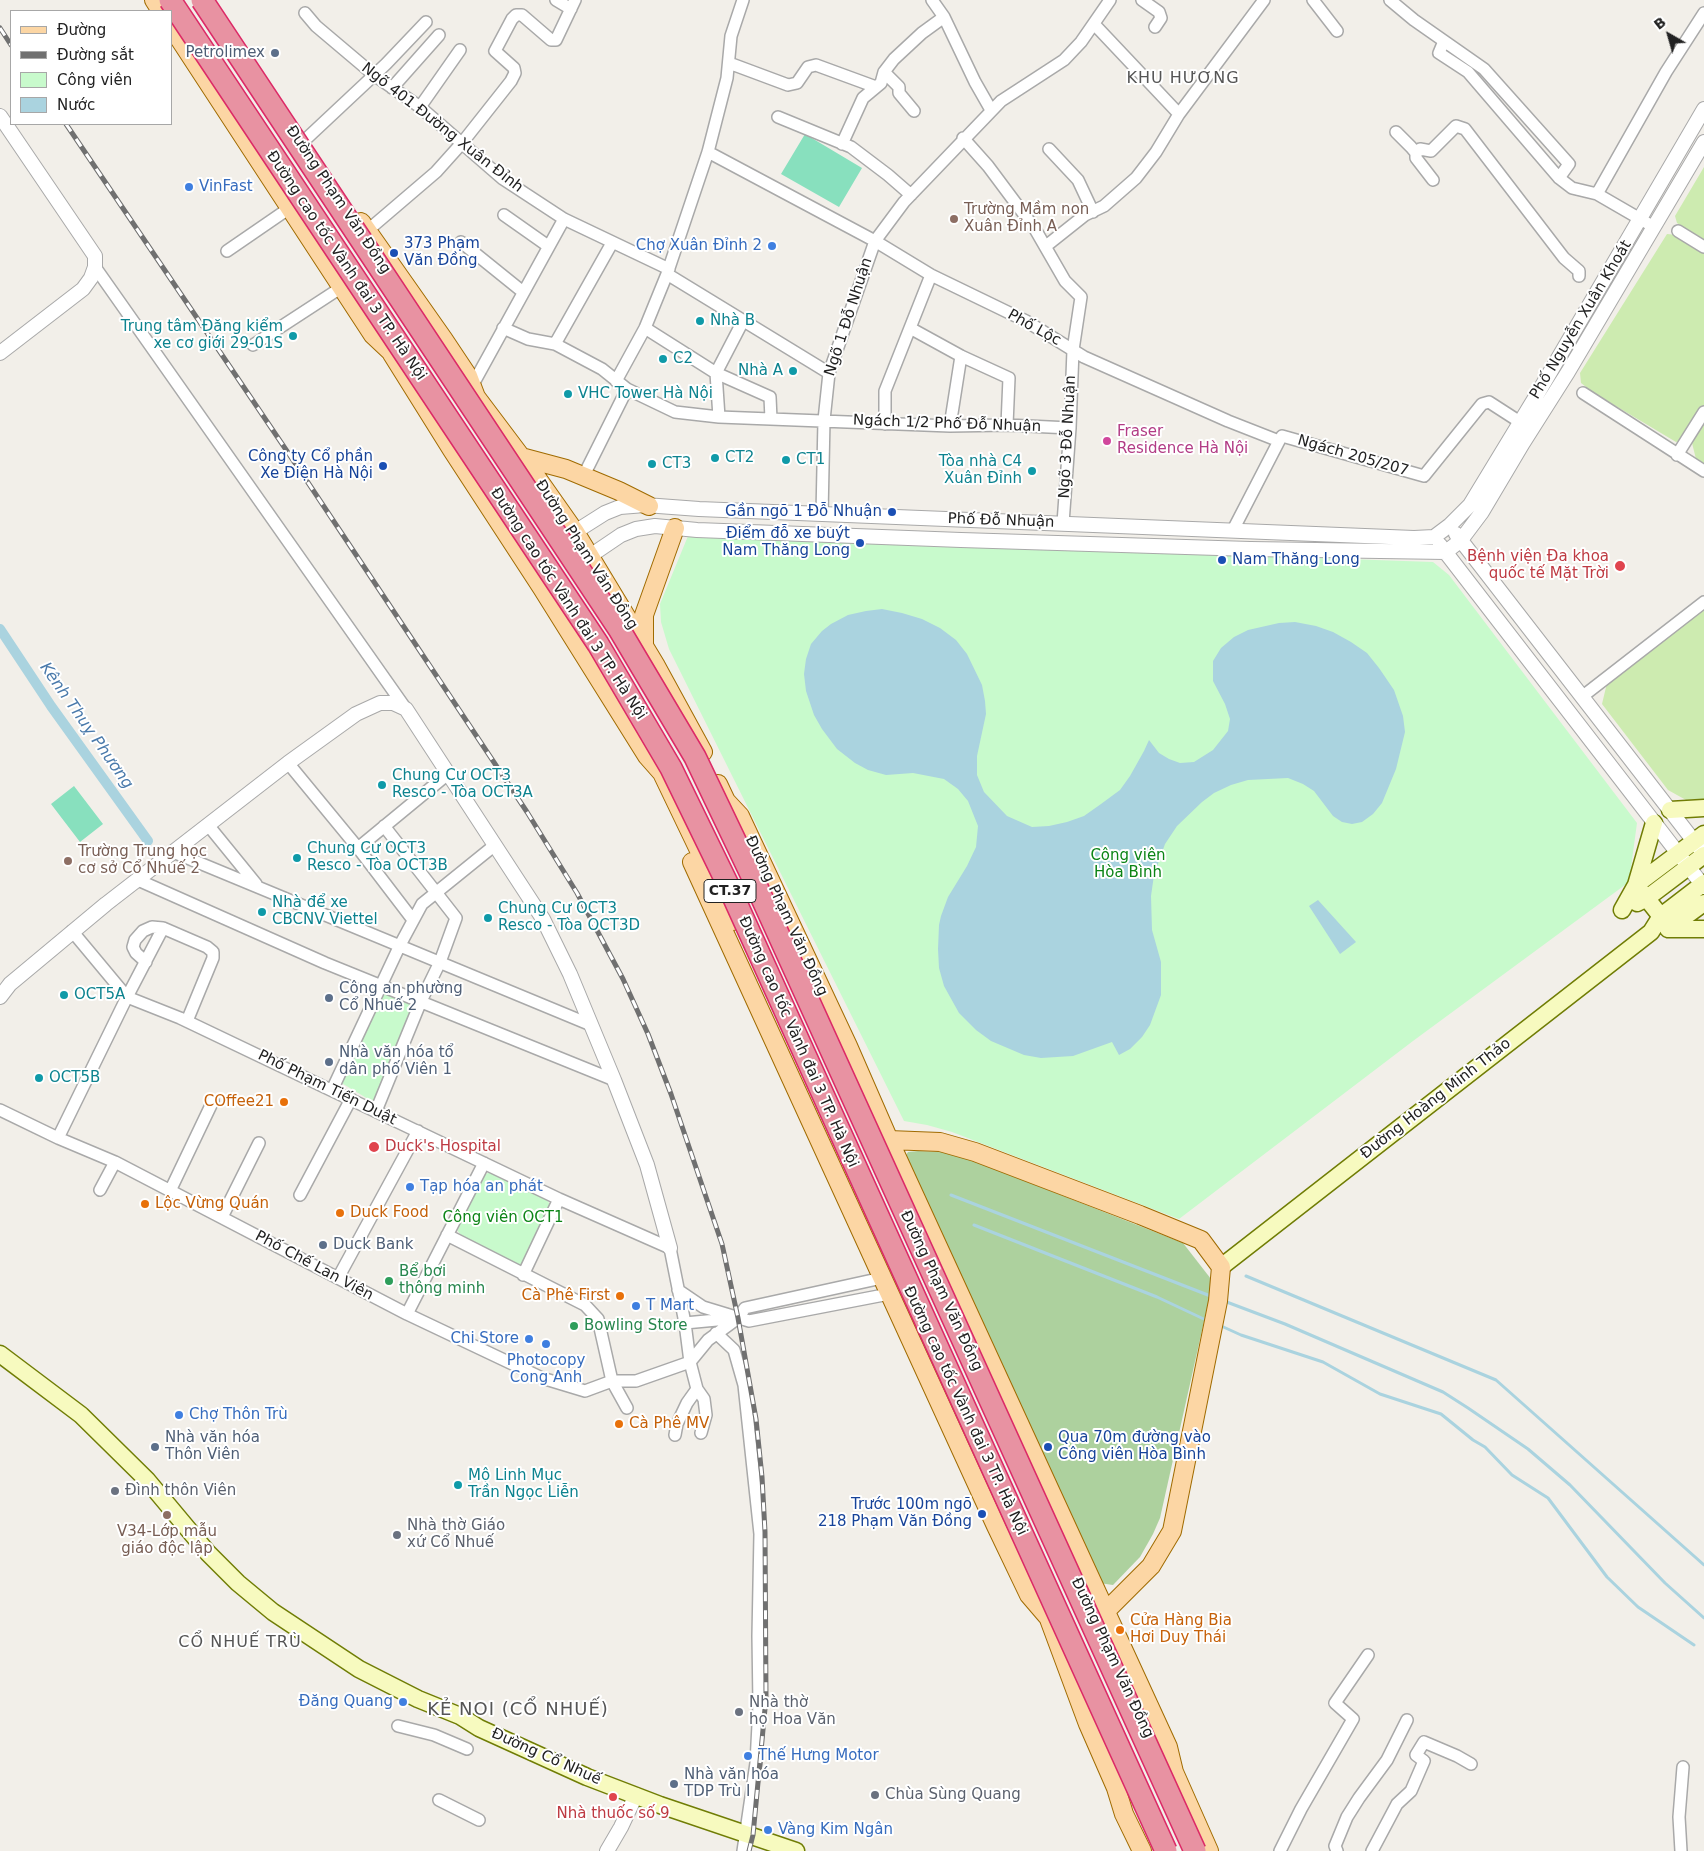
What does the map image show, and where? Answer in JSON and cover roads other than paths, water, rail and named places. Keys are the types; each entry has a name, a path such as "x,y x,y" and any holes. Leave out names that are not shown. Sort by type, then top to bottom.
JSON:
{"highway":[{"name":"Đường cao tốc Vành đai 3 TP. Hà Nội","path":"170,0 598,644 671,768 728,885 1166,1851"},
{"name":"Đường cao tốc Vành đai 3 TP. Hà Nội","path":"203,0 620,629 695,757 752,874 1195,1851"}],"main road":[{"name":"Đường Phạm Văn Đồng","path":"203,0 459,383 474,391"},
{"name":"Đường Phạm Văn Đồng","path":"212,0 367,231 444,340 468,376 474,391 575,532 644,644 704,754 726,801 729,821 998,1414 1157,1754 1174,1772"},
{"name":"Đường Phạm Văn Đồng","path":"172,12 382,328 392,354 647,756 662,773 804,1065 1042,1588 1049,1619 1088,1724 1116,1788 1124,1814 1142,1851"},
{"name":"Đường Phạm Văn Đồng","path":"172,28 373,334 392,354"},
{"path":"521,457 566,469 619,491 648,506"},
{"path":"644,644 644,615 675,528"},
{"path":"526,565 575,532"},
{"path":"542,588 590,556"},
{"name":"Đường Phạm Văn Đồng","path":"647,756 653,778 1029,1595 1049,1619"},
{"name":"Đường Phạm Văn Đồng","path":"726,801 740,816 848,1046 889,1140 1168,1748 1174,1772 1209,1851"},
{"path":"1670,810 1704,808"},
{"path":"1654,823 1636,885 1622,910 1647,898 1688,867 1702,846"},
{"path":"1636,885 1678,854 1702,846"},
{"path":"1636,885 1671,929 1704,929"},
{"name":"Đường Hoàng Minh Thảo","path":"1220,1267 1651,932 1660,916 1703,885"},
{"name":"Đường Hoàng Minh Thảo","path":"1651,932 1671,929 1704,903"},
{"path":"889,1140 940,1142 975,1152 1140,1215 1201,1240 1220,1267 1218,1301 1212,1335 1172,1531 1151,1566 1106,1611"},
{"name":"Đường Cổ Nhuế","path":"0,1354 81,1414 147,1480 208,1553 238,1583 273,1612 359,1669 587,1776 796,1851"},
{"name":"Đường Phạm Văn Đồng","path":"1116,1788 1134,1808 1155,1851"}],"street":[{"path":"367,231 436,172 462,143 511,81 515,73 514,68 511,63 496,51 512,19 516,15 522,15 552,40 556,40 573,5 556,0"},
{"path":"616,381 645,328 668,271 708,152 727,78 731,36 743,0"},
{"path":"932,0 944,18 991,110"},
{"name":"Ngõ 1 Đỗ Nhuận","path":"822,514 824,420 829,373 875,241 911,195 991,110 1001,101 1064,60 1081,42 1110,0"},
{"path":"1142,0 1159,12 1161,18 1155,27"},
{"path":"964,138 988,166 1046,246 1085,216 1104,206 1136,178 1156,152 1179,114 1264,0"},
{"path":"1313,0 1336,32"},
{"path":"1390,0 1414,20 1484,69 1568,164 1560,178"},
{"name":"Ngõ 401 Đường Xuân Đỉnh","path":"306,13 316,26 374,75 420,107 503,180 564,219 668,271 829,373"},
{"path":"1597,194 1666,72 1704,13"},
{"path":"842,144 863,98 880,83 884,72 894,58 922,33 944,18"},
{"path":"306,139 407,44 426,22"},
{"path":"1094,24 1179,114"},
{"path":"392,88 439,35"},
{"path":"1444,41 1440,53 1468,72 1560,178 1572,188 1597,194 1654,227"},
{"path":"420,107 460,50"},
{"path":"729,63 788,85 797,83 808,67 816,65 876,87"},
{"path":"884,72 899,87 899,93 914,111"},
{"name":"Phố Nguyễn Xuân Khoát","path":"1434,537 1450,525 1470,505 1541,402 1640,219 1704,109"},
{"path":"0,116 95,256 91,278 83,289 0,353"},
{"path":"778,117 851,147 911,195"},
{"path":"1522,135 1533,125"},
{"path":"1416,153 1420,149 1431,151 1454,127 1460,126 1465,129 1564,258 1578,271 1579,276"},
{"path":"1396,132 1416,153 1416,158 1433,180"},
{"name":"Phố Nguyễn Xuân Khoát","path":"1541,402 1568,372 1704,142"},
{"path":"1049,149 1078,180 1093,212"},
{"name":"Phố Lộc","path":"708,152 875,241 931,276 1026,321 1084,357 1201,409 1281,439 1309,452 1316,446"},
{"path":"226,251 291,207"},
{"path":"504,215 548,246"},
{"path":"474,391 503,328 564,219"},
{"path":"1678,231 1704,247"},
{"path":"460,242 523,292"},
{"path":"555,344 612,243"},
{"name":"Ngõ 3 Đỗ Nhuận","path":"1046,246 1066,281 1081,297 1073,350 1070,428 1063,523"},
{"path":"94,267 406,709 543,919 570,974 647,1165 670,1248 685,1323 690,1362 697,1390 704,1399 706,1415 701,1433"},
{"path":"885,424 885,391 931,276"},
{"path":"253,345 342,287"},
{"path":"719,417 716,373 743,320"},
{"name":"Ngách 1/2 Phố Đỗ Nhuận","path":"503,328 528,339 555,344 602,369 627,389 675,412 719,417 885,424 1007,425 1070,428"},
{"path":"645,328 716,373 770,397 772,419"},
{"path":"910,328 961,356 1008,378 1007,425"},
{"path":"950,426 961,356"},
{"path":"583,476 627,389"},
{"path":"1583,393 1704,471"},
{"name":"Ngách 205/207","path":"1316,446 1424,476 1482,404 1489,402 1526,425"},
{"path":"1678,455 1704,412"},
{"name":"Phố Nguyễn Xuân Khoát","path":"1446,552 1461,540 1482,512 1526,425"},
{"path":"1233,530 1281,439"},
{"name":"Phố Đỗ Nhuận","path":"575,532 605,513 620,507 648,506 1414,538 1434,537"},
{"path":"1450,525 1670,810 1702,846"},
{"name":"Phố Đỗ Nhuận","path":"590,556 622,535 636,529 655,526 862,536 1250,549 1446,552"},
{"path":"1123,544 1124,526"},
{"path":"1434,537 1703,885"},
{"path":"1566,710 1704,602"},
{"path":"0,997 10,984 72,931 288,763 356,714 380,703 393,703 406,709"},
{"path":"288,763 358,848 413,920"},
{"path":"358,848 449,773"},
{"path":"208,825 258,886"},
{"path":"376,1111 421,1001 440,962 456,918 384,826"},
{"path":"332,1090 381,984 422,904 495,845"},
{"path":"173,852 591,1025"},
{"path":"138,880 325,963 381,984 614,1080"},
{"path":"146,962 136,953 133,947 135,940 144,931 152,927 163,928 207,947 213,952 213,958 187,1021"},
{"path":"58,1138 163,928"},
{"name":"Phố Phạm Tiến Duật","path":"72,931 127,997 187,1021 484,1163 670,1248"},
{"path":"300,1195 351,1099"},
{"path":"170,1190 213,1101"},
{"name":"Phố Chế Lan Viên","path":"0,1110 58,1138 116,1162 406,1314 555,1382 585,1391 612,1381 636,1381 690,1362"},
{"path":"338,1278 418,1131"},
{"path":"222,1218 259,1143"},
{"path":"100,1190 116,1162"},
{"path":"406,1314 484,1163"},
{"path":"523,1275 559,1198"},
{"path":"447,1235 585,1305 598,1319 612,1381 627,1408"},
{"path":"690,1362 708,1340 738,1318 745,1308 882,1278"},
{"path":"678,1290 703,1307 748,1322 890,1294"},
{"path":"685,1323 738,1318"},
{"path":"716,1334 734,1350 744,1385 760,1534 759,1705 756,1763 743,1851"},
{"path":"675,1435 684,1410 697,1390"},
{"path":"1280,1851 1301,1809 1354,1719 1335,1702 1368,1655"},
{"path":"1337,1851 1334,1846 1347,1817 1387,1760 1407,1720"},
{"path":"398,1726 434,1735 467,1750"},
{"path":"1372,1851 1397,1804 1411,1791 1424,1761 1416,1755 1424,1742 1471,1764"},
{"path":"1681,1851 1679,1818 1683,1767"},
{"path":"607,1851 621,1828 636,1795"},
{"path":"439,1800 461,1813 479,1820"}],"water":[{"path":"882,609 922,619 940,628 956,640 967,654 982,685 985,701 986,714 977,756 977,775 984,792 1007,816 1032,827 1049,826 1084,816 1120,790 1130,776 1149,740 1159,753 1180,763 1194,762 1213,750 1228,731 1230,719 1225,704 1213,681 1213,661 1221,648 1234,637 1248,630 1279,623 1295,622 1316,626 1333,632 1367,653 1394,690 1403,716 1405,732 1396,769 1382,803 1373,814 1362,822 1352,824 1342,822 1333,816 1314,791 1288,778 1248,780 1214,793 1202,802 1177,826 1165,844 1154,875 1151,896 1152,930 1161,962 1161,995 1150,1025 1142,1037 1130,1049 1119,1055 1112,1042 1073,1056 1041,1058 1024,1055 991,1041 976,1030 959,1013 944,986 939,968 938,949 941,916 948,897 976,847 978,826 968,801 958,789 944,779 913,773 886,775 868,770 855,763 837,749 822,729 814,715 806,691 804,674 806,659 811,644 822,631 848,615"},
{"path":"1318,900 1356,942 1340,954 1309,906"}],"waterway":[{"name":"Kênh Thuỵ Phương","path":"0,629 51,706 148,841"},
{"path":"951,1195 1213,1297"},
{"path":"974,1225 1157,1297 1208,1321"},
{"path":"1246,1276 1496,1380 1704,1565"},
{"path":"1224,1301 1285,1324 1443,1392 1468,1408 1528,1449 1570,1485 1665,1583 1704,1618"},
{"path":"1219,1325 1241,1335 1323,1362 1380,1394 1441,1414 1473,1440 1485,1447 1512,1475 1548,1498 1607,1577 1638,1607 1694,1645"}],"railway":[{"path":"0,28 10,43"},
{"path":"67,125 297,466 527,812 577,893 623,979 648,1034 671,1094 722,1244 738,1318 756,1419 765,1532 766,1698 753,1835 749,1851"}],"place":[{"name":"Petrolimex","path":"275,53"},
{"name":"VinFast","path":"189,187"},
{"name":"Trường Mầm non Xuân Đỉnh A","path":"954,219"},
{"name":"Chợ Xuân Đỉnh 2","path":"772,246"},
{"name":"373 Phạm Văn Đồng","path":"394,253"},
{"name":"Nhà B","path":"700,321"},
{"name":"Trung tâm Đăng kiểm xe cơ giới 29-01S","path":"293,336"},
{"name":"C2","path":"663,359"},
{"name":"Nhà A","path":"793,371"},
{"name":"VHC Tower Hà Nội","path":"568,394"},
{"name":"Fraser Residence Hà Nội","path":"1107,441"},
{"name":"CT2","path":"715,458"},
{"name":"CT1","path":"786,460"},
{"name":"CT3","path":"652,464"},
{"name":"Công ty Cổ phần Xe Điện Hà Nội","path":"383,466"},
{"name":"Tòa nhà C4 Xuân Đỉnh","path":"1032,471"},
{"name":"Gần ngõ 1 Đỗ Nhuận","path":"892,512"},
{"name":"Điểm đỗ xe buýt Nam Thăng Long","path":"860,543"},
{"name":"Nam Thăng Long","path":"1222,560"},
{"name":"Bệnh viện Đa khoa quốc tế Mặt Trời","path":"1620,566"},
{"name":"Chung Cư OCT3 Resco - Tòa OCT3A","path":"382,785"},
{"name":"Chung Cư OCT3 Resco - Tòa OCT3B","path":"297,858"},
{"name":"Trường Trung học cơ sở Cổ Nhuế 2","path":"68,861"},
{"name":"Nhà để xe CBCNV Viettel","path":"262,912"},
{"name":"Chung Cư OCT3 Resco - Tòa OCT3D","path":"488,918"},
{"name":"OCT5A","path":"64,995"},
{"name":"Công an phường Cổ Nhuế 2","path":"329,998"},
{"name":"Nhà văn hóa tổ dân phố Viên 1","path":"329,1062"},
{"name":"OCT5B","path":"39,1078"},
{"name":"COffee21","path":"284,1102"},
{"name":"Duck's Hospital","path":"374,1147"},
{"name":"Tạp hóa an phát","path":"410,1187"},
{"name":"Lộc Vừng Quán","path":"145,1204"},
{"name":"Duck Food","path":"340,1213"},
{"name":"Duck Bank","path":"323,1245"},
{"name":"Bể bơi thông minh","path":"389,1281"},
{"name":"Cà Phê First","path":"620,1296"},
{"name":"T Mart","path":"636,1306"},
{"name":"Bowling Store","path":"574,1326"},
{"name":"Chi Store","path":"529,1339"},
{"name":"Photocopy Cong Anh","path":"546,1344"},
{"name":"Chợ Thôn Trù","path":"179,1415"},
{"name":"Cà Phê MV","path":"619,1424"},
{"name":"Nhà văn hóa Thôn Viên","path":"155,1447"},
{"name":"Qua 70m đường vào Công viên Hòa Bình","path":"1048,1447"},
{"name":"Mộ Linh Mục Trần Ngọc Liễn","path":"458,1485"},
{"name":"Đình thôn Viên","path":"115,1491"},
{"name":"Trước 100m ngõ 218 Phạm Văn Đồng","path":"982,1514"},
{"name":"V34-Lớp mẫu giáo độc lập","path":"167,1515"},
{"name":"Nhà thờ Giáo xứ Cổ Nhuế","path":"397,1535"},
{"name":"Cửa Hàng Bia Hơi Duy Thái","path":"1120,1630"},
{"name":"Đăng Quang","path":"403,1702"},
{"name":"Nhà thờ họ Hoa Văn","path":"739,1712"},
{"name":"Thế Hưng Motor","path":"748,1756"},
{"name":"Nhà văn hóa TDP Trù I","path":"674,1784"},
{"name":"Chùa Sùng Quang","path":"875,1795"},
{"name":"Nhà thuốc số 9","path":"613,1797"},
{"name":"Vàng Kim Ngân","path":"768,1830"}],"district":[{"name":"KHU HƯƠNG","path":"1183,79"},
{"name":"CỔ NHUẾ TRÙ","path":"240,1643"},
{"name":"KẺ NOI (CỔ NHUẾ)","path":"518,1710"}],"park label":[{"name":"Công viên Hòa Bình","path":"1128,864"},
{"name":"Công viên OCT1","path":"503,1218"}]}
